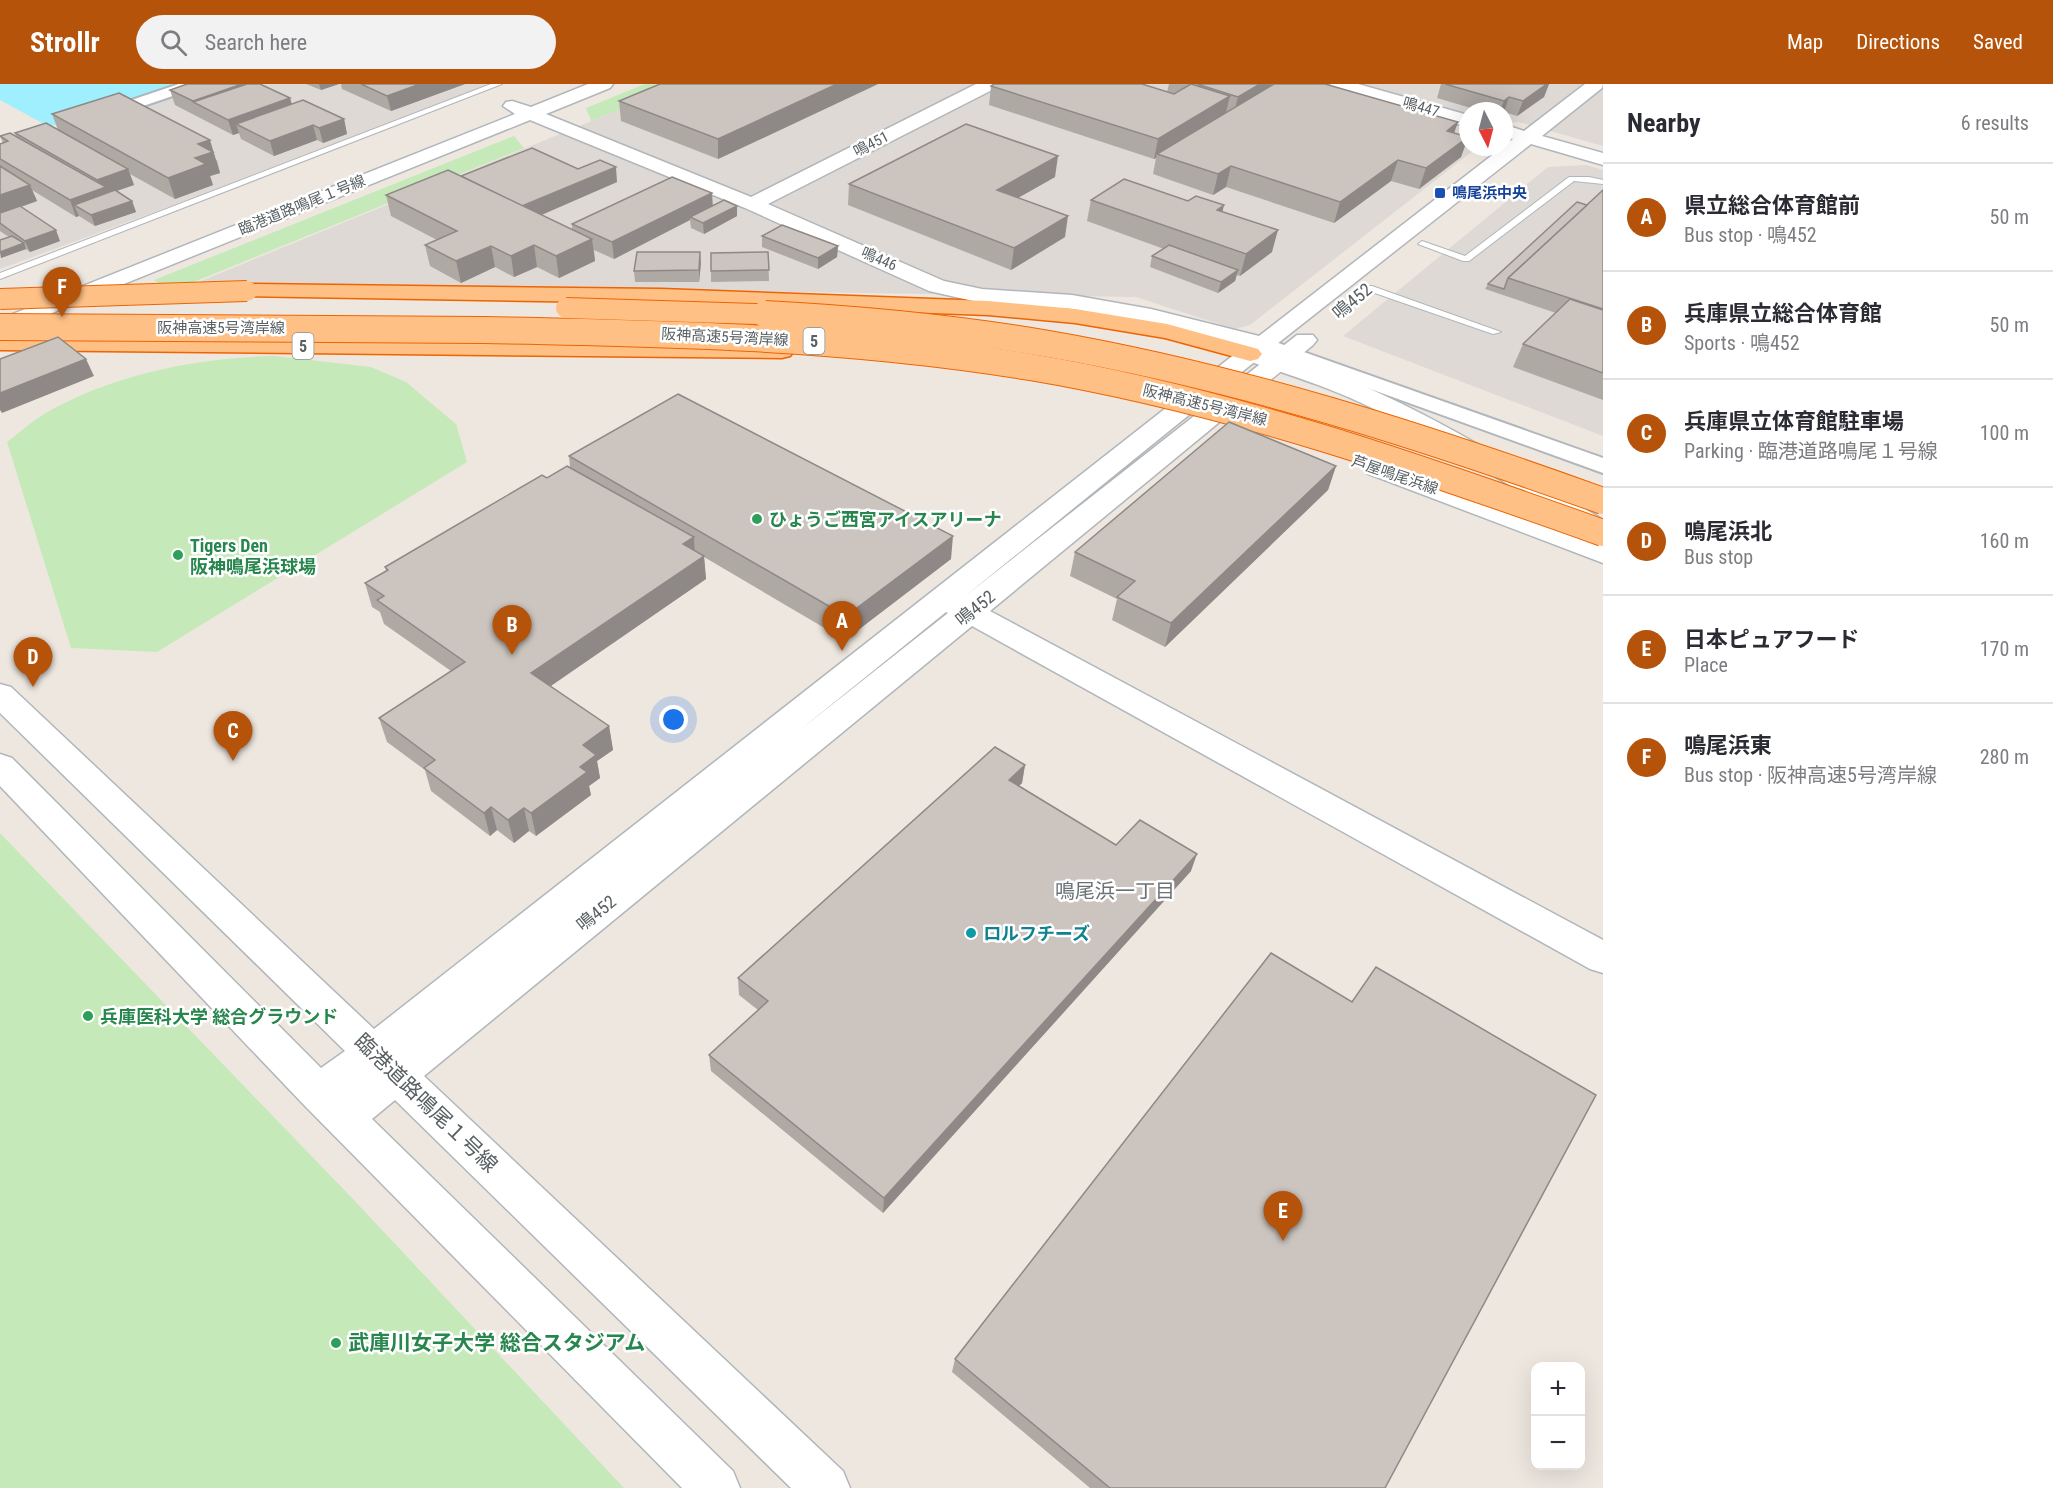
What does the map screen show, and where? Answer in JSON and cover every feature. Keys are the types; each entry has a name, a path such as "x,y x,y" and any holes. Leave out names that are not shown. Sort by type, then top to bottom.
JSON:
{"highway":[{"name":"5","path":"0,299 271,291 661,296 988,308 1075,316 1167,331 1270,354"},
{"name":"阪神高速5号湾岸線","path":"0,305 668,310 822,317 928,327 1048,344 1160,366 1272,394 1406,433 1603,501"},
{"name":"阪神高速5号湾岸線","path":"0,327 602,332 821,341 925,352 1031,368 1136,388 1254,417 1481,489 1603,532"},
{"name":"5","path":"0,343 772,351 869,355 963,366 1184,407"}],"street":[{"path":"86,120 194,84"},
{"name":"臨港道路鳴尾１号線","path":"0,327 521,109 568,84"},
{"name":"臨港道路鳴尾１号線","path":"0,309 521,109 604,84"},
{"name":"鳴451","path":"752,204 990,84"},
{"name":"鳴447","path":"1338,84 1459,118"},
{"name":"鳴452","path":"331,1104 957,605 1214,415 1270,354 1525,137 1596,84"},
{"name":"鳴452","path":"957,605 1184,407 1270,354 1369,288 1422,244 1525,137 1603,96"},
{"name":"鳴446","path":"521,109 752,204 937,286 982,296 1072,302 1151,315 1270,354"},
{"path":"1525,137 1603,159"},
{"path":"1270,354 1603,466"},
{"path":"1270,354 1422,424 1603,532"},
{"name":"芦屋鳴尾浜線","path":"1184,407 1408,478 1603,554"},
{"path":"957,605 1603,958"},
{"name":"臨港道路鳴尾１号線","path":"0,695 826,1488"},
{"path":"0,766 331,1104 716,1488"}],"lane":[{"path":"0,276 498,84"},
{"path":"1422,244 1466,259 1572,179 1589,178 1603,182"},
{"path":"1369,288 1496,332"}],"shaded area":[{"path":"207,84 503,84 0,269 0,154"},
{"path":"682,84 1603,84 1603,146 1519,122 1513,123 1513,102 1459,102 1459,156 1466,156 1250,325 1234,329 1136,297 196,283"},
{"path":"1586,165 1603,170 1603,436 1343,336 1548,167"}],"green space":[{"path":"645,84 682,84 591,121 586,108"},
{"path":"514,136 524,148 191,283 162,286 154,280"},
{"name":"Tigers Den 阪神鳴尾浜球場","path":"274,356 371,367 406,382 456,424 467,462 157,652 71,648 7,442 44,414 98,388 185,365 215,360"},
{"path":"0,833 352,1198 624,1488 0,1488"}],"water":[{"path":"0,84 185,84 61,125 46,125 0,100"}],"building":[{"path":"187,84 242,84 193,101 170,90"},
{"path":"247,84 260,84 290,98 228,120 193,102"},
{"path":"361,84 420,84 387,96"},
{"path":"660,84 837,84 718,139 619,101"},
{"path":"994,84 1142,84 1174,94 1191,84 1230,96 1158,139 991,86"},
{"path":"1197,84 1260,84 1238,97"},
{"path":"1274,84 1325,84 1458,122 1447,131 1459,134 1459,144 1426,168 1398,160 1340,202 1231,166 1218,174 1157,154"},
{"path":"1445,84 1547,84 1523,101 1509,97 1504,101"},
{"path":"119,93 210,140 198,144 213,152 195,158 206,164 168,178 52,114"},
{"path":"303,100 344,119 319,128 313,125 270,141 236,124"},
{"path":"46,123 128,169 97,180 15,133"},
{"path":"966,124 1058,156 997,190 1068,216 1014,248 849,184"},
{"path":"10,133 106,187 70,200 0,159 0,144 8,141 0,136"},
{"path":"532,148 578,169 600,160 616,167 522,206 461,176"},
{"path":"0,166 30,185 0,195"},
{"path":"448,170 592,239 556,256 534,245 511,256 491,246 456,261 425,245 457,231 386,195"},
{"path":"672,177 712,193 612,242 572,224"},
{"path":"1124,179 1188,201 1196,196 1224,205 1217,210 1278,230 1246,254 1091,200"},
{"path":"115,190 132,201 91,215 74,205"},
{"path":"1603,190 1603,309 1508,278"},
{"path":"724,200 737,206 703,223 690,217"},
{"path":"1577,202 1587,205 1508,278 1504,289 1488,284"},
{"path":"20,206 56,230 25,241 0,223 0,213"},
{"path":"782,225 838,246 818,258 762,236"},
{"path":"12,236 24,243 0,252 0,240"},
{"path":"1169,245 1238,270 1221,282 1152,256"},
{"path":"637,252 700,252 699,270 634,271"},
{"path":"768,252 769,270 711,271 711,253"},
{"path":"1570,299 1603,310 1603,373 1523,344"},
{"path":"58,337 86,359 0,393 0,359"},
{"name":"ひょうご西宮アイスアリーナ","path":"678,394 953,536 846,616 569,456"},
{"path":"1229,422 1336,466 1171,623 1117,597 1135,581 1075,552"},
{"path":"567,466 694,537 683,544 704,556 531,673 609,726 583,745 596,755 580,767 587,772 531,813 524,808 508,820 491,807 484,813 424,768 435,760 379,718 465,662 377,600 384,596 365,583 388,570 385,567 542,475 547,478"},
{"name":"ロルフチーズ","path":"995,747 1025,765 1009,780 1116,845 1140,820 1197,854 884,1198 709,1055 768,1001 738,978"},
{"path":"1271,953 1352,1002 1376,967 1596,1095 1385,1488 1110,1488 955,1359"}],"place":[{"name":"鳴尾浜中央","path":"1440,193"},
{"name":"鳴尾浜東","path":"62,317"},
{"name":"ひょうご西宮アイスアリーナ","path":"757,519"},
{"name":"Tigers Den 阪神鳴尾浜球場","path":"178,555"},
{"name":"県立総合体育館前","path":"842,651"},
{"name":"兵庫県立総合体育館","path":"512,655"},
{"name":"鳴尾浜北","path":"33,687"},
{"name":"兵庫県立体育館駐車場","path":"233,761"},
{"name":"ロルフチーズ","path":"971,933"},
{"name":"兵庫医科大学 総合グラウンド","path":"88,1016"},
{"name":"日本ピュアフード","path":"1283,1241"},
{"name":"武庫川女子大学 総合スタジアム","path":"336,1343"}],"district":[{"name":"鳴尾浜一丁目","path":"1115,891"}]}
